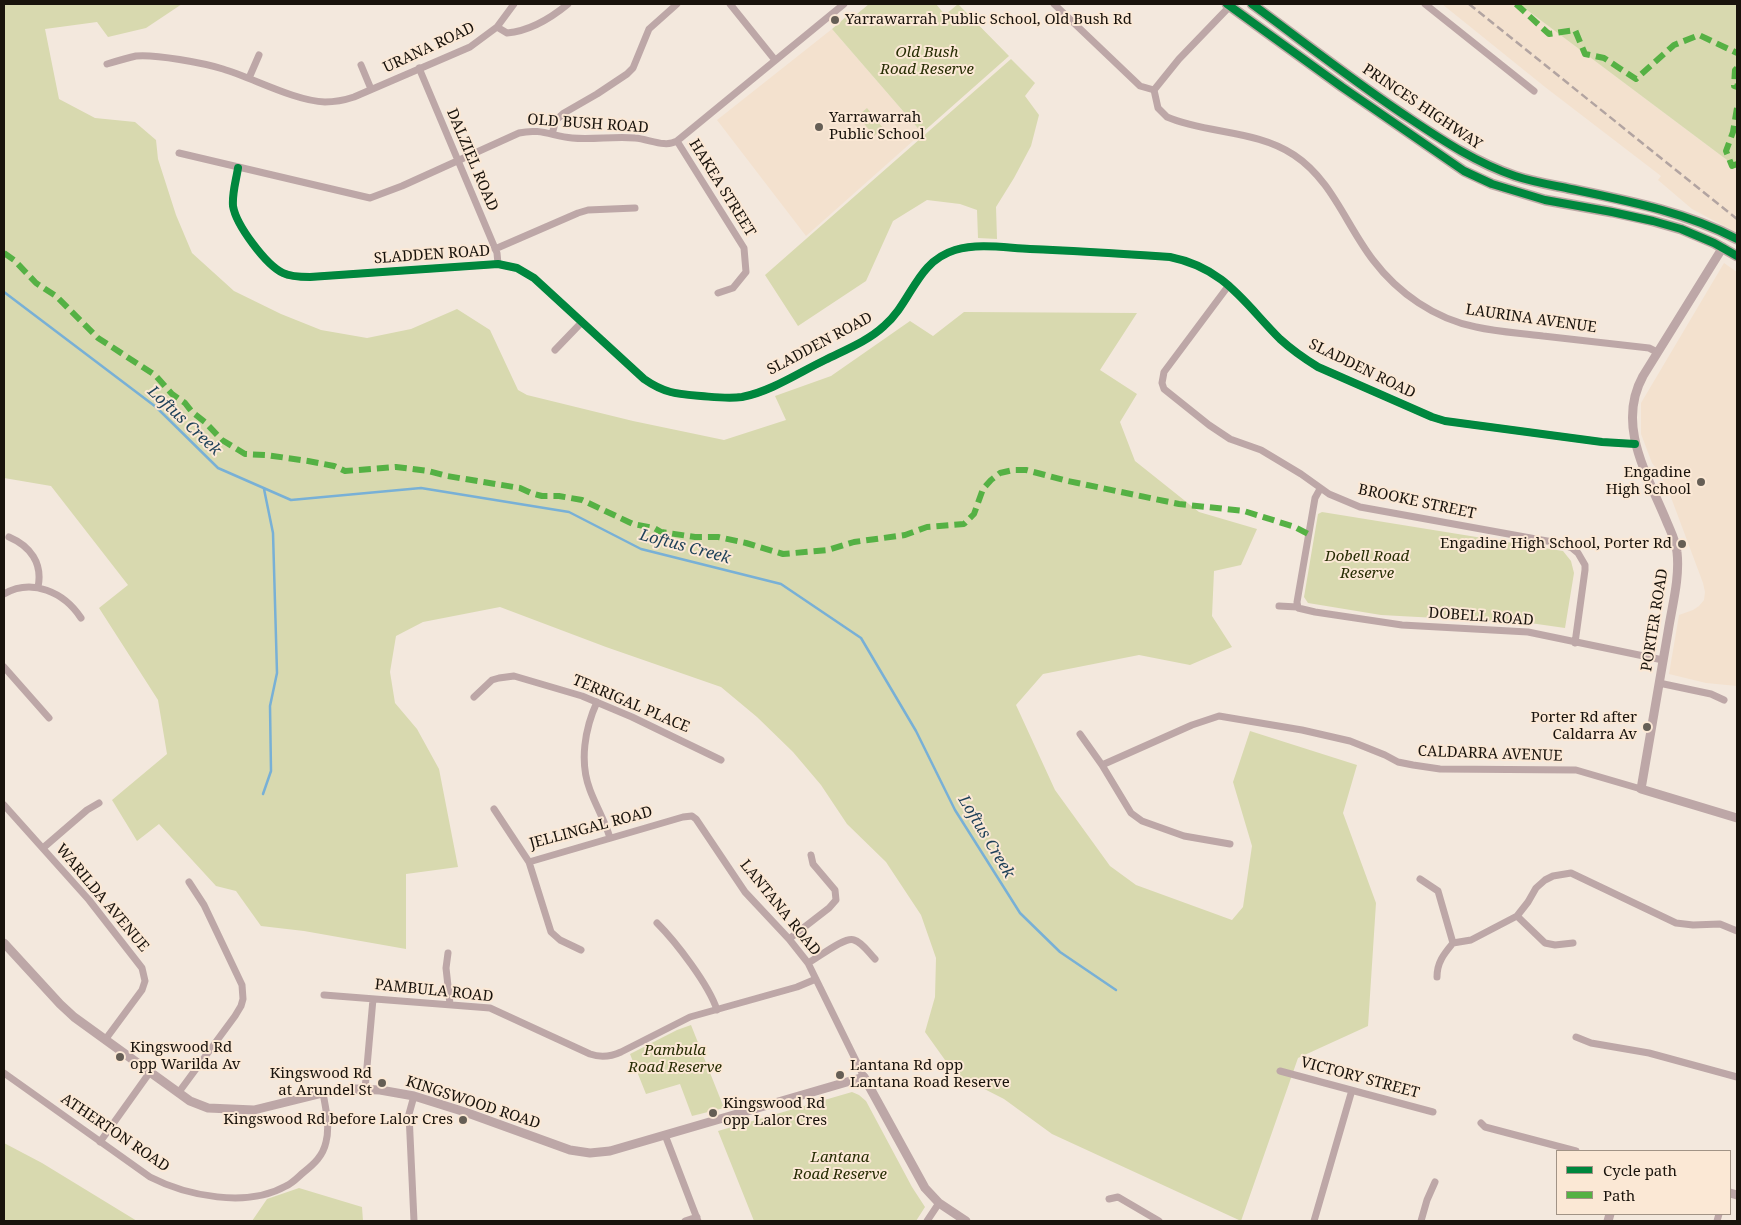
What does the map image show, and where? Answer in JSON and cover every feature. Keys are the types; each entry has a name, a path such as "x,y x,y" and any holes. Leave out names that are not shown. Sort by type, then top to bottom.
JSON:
{"highway":[{"name":"PRINCES HIGHWAY","path":"1252,4 1389,105 1460,151 1484,164 1517,177 1635,202 1688,218 1733,237"},
{"name":"PRINCES HIGHWAY","path":"1230,5 1342,87 1464,170 1492,184 1545,200 1654,221 1702,237 1737,256"},
{"path":"1723,247 1733,237"}],"street":[{"name":"URANA ROAD","path":"107,64 137,56 154,56 222,68 299,97 316,101 344,100 470,47 497,26 514,4"},
{"path":"497,26 507,33 520,30 548,19 568,4"},
{"path":"552,134 556,120 564,113 597,94 633,68 649,28 677,4"},
{"path":"730,4 775,60"},
{"path":"677,141 844,4"},
{"path":"1054,4 1140,86 1154,90 1179,59 1230,5"},
{"path":"1425,4 1534,91"},
{"path":"249,78 258,55"},
{"name":"URANA ROAD","path":"361,65 371,89"},
{"name":"DALZIEL ROAD","path":"418,68 495,249 498,264"},
{"name":"LAURINA AVENUE","path":"1154,90 1158,108 1167,117 1270,143 1292,153 1300,159 1326,185 1365,248 1384,274 1408,295 1435,313 1461,323 1488,329 1649,348 1657,352"},
{"name":"OLD BUSH ROAD","path":"179,153 370,198 518,133 530,131 571,138 637,138 670,144 677,141"},
{"name":"HAKEA STREET","path":"677,141 744,248 746,272 733,288 718,293"},
{"name":"SLADDEN ROAD","path":"238,168 233,192 235,213 263,258 273,267 284,273 302,277 498,264 517,268 547,289 644,379 658,389 684,395 725,398 740,397 775,385 873,335 894,316 921,273 944,254 956,249 986,247 1170,257 1188,261 1202,267 1229,285 1281,340 1318,367 1418,412 1445,421 1609,443 1635,444"},
{"path":"495,249 588,210 635,208"},
{"name":"PORTER ROAD","path":"1641,789 1678,573 1677,552 1674,541 1635,444 1632,420 1635,396 1640,382 1657,352 1723,247"},
{"name":"BROOKE STREET","path":"1229,285 1164,372 1162,383 1164,389 1209,425 1230,439 1272,456 1301,474 1320,489 1360,508 1558,543 1572,548 1582,559 1585,570 1575,642"},
{"path":"555,350 582,322"},
{"path":"1297,607 1315,498 1320,489"},
{"path":"9,536 20,542 32,555 39,571 38,587"},
{"path":"4,594 18,588 38,587 60,596 75,609 80,618"},
{"name":"DOBELL ROAD","path":"1279,606 1297,607 1308,611 1380,623 1528,632 1663,660"},
{"path":"4,668 50,718"},
{"name":"TERRIGAL PLACE","path":"474,697 492,680 514,676 597,702 721,760"},
{"path":"1660,682 1712,694 1724,700"},
{"path":"597,702 590,717 584,755 589,789 610,838"},
{"name":"CALDARRA AVENUE","path":"1102,765 1192,725 1219,716 1302,730 1350,741 1398,762 1413,765 1440,769 1576,770 1737,818"},
{"path":"1080,734 1102,765 1131,813 1142,821 1184,836 1230,844"},
{"path":"43,848 87,810 100,804"},
{"name":"WARILDA AVENUE","path":"4,806 89,900 144,972 145,981 142,990 105,1040"},
{"name":"JELLINGAL ROAD","path":"494,808 529,862 692,816"},
{"name":"LANTANA ROAD","path":"692,816 700,823 745,892 789,939 808,963 864,1076 916,1174 939,1204 966,1221"},
{"path":"789,939 829,908 836,900 835,890 813,864 811,855"},
{"path":"529,862 550,932 560,940 580,950"},
{"path":"1437,977 1437,967 1442,956 1453,943 1471,940 1517,916 1536,888 1544,880 1553,876 1572,873 1676,923 1693,925 1720,924 1737,931"},
{"path":"1420,879 1438,891 1453,943"},
{"path":"179,1092 235,1016 241,1006 244,993 238,975 204,905 189,882"},
{"path":"1517,916 1545,943 1573,943"},
{"path":"657,923 676,945 712,998 717,1010"},
{"path":"808,963 849,939 857,941 875,959"},
{"name":"KINGSWOOD ROAD","path":"4,943 74,1017 190,1101 200,1106 254,1110 323,1093 346,1090 365,1089 394,1092 414,1096 465,1112 575,1151 590,1153 610,1151 864,1076"},
{"path":"448,953 446,968 450,1004"},
{"name":"PAMBULA ROAD","path":"324,995 490,1008 590,1054 602,1057 613,1056 679,1022 797,987 816,979"},
{"path":"365,1089 373,999"},
{"path":"1576,1037 1591,1043 1649,1053 1737,1077"},
{"name":"VICTORY STREET","path":"1280,1071 1433,1112"},
{"path":"100,1142 150,1072"},
{"name":"ATHERTON ROAD","path":"4,1073 150,1177 176,1188 205,1196 235,1197 263,1194 286,1186 317,1161 326,1144 329,1124 323,1093"},
{"path":"1314,1221 1352,1090"},
{"path":"414,1096 410,1114 414,1221"},
{"path":"1481,1123 1485,1127 1572,1150"},
{"path":"665,1135 697,1219 685,1221"},
{"path":"1421,1221 1435,1182"},
{"path":"1109,1199 1118,1197 1158,1221"},
{"path":"927,1221 939,1204"}],"shaded area":[{"path":"1442,4 1519,4 1731,163 1737,170 1737,233 1692,209 1658,180 1661,176 1545,87"},
{"name":"Yarrawarrah Public School","path":"832,29 922,133 806,236 717,120"},
{"name":"Engadine High School","path":"1724,263 1737,272 1737,686 1706,683 1669,674 1679,615 1699,606 1704,600 1705,592 1669,492 1660,473 1652,463 1641,434 1641,403"}],"green space":[{"path":"4,4 182,4 146,28 108,37 97,22 45,29 59,99 95,118 135,122 156,140 158,159 176,215 192,253 234,291 281,314 321,330 367,338 411,329 457,309 490,330 518,390 527,395 633,421 724,440 786,420 775,396 831,376 910,321 933,336 964,312 1137,313 1100,370 1137,394 1120,422 1135,461 1199,512 1257,529 1241,565 1214,571 1212,616 1232,647 1190,665 1139,655 1043,674 1016,705 1055,790 1110,866 1136,885 1232,920 1243,907 1252,846 1233,782 1250,731 1357,765 1343,813 1376,903 1368,1026 1298,1058 1241,1221 1052,1134 1004,1099 955,1074 925,1032 935,997 936,958 921,915 886,862 847,824 821,785 793,752 757,717 721,687 606,647 500,607 423,622 396,636 390,672 395,703 417,729 439,769 458,867 406,874 406,949 304,931 261,926 236,891 216,886 159,824 137,841 112,800 167,754 158,700 99,608 128,585 51,486 4,478"},
{"name":"Old Bush Road Reserve","path":"869,4 936,4 945,15 958,4 1009,56 922,133 832,29 847,16 857,14"},
{"path":"1519,4 1737,4 1737,170 1731,163"},
{"path":"1011,59 1035,83 1025,96 1039,115 1031,146 996,207 997,239 978,238 977,210 960,204 927,200 893,221 866,281 798,326 765,275"},
{"path":"867,108 883,128 874,136 858,116"},
{"name":"Dobell Road Reserve","path":"1322,512 1563,551 1571,561 1574,573 1565,628 1530,623 1381,615 1308,603 1304,597 1318,514"},
{"name":"Pambula Road Reserve","path":"691,1025 724,1108 692,1116 680,1084 646,1094 630,1054"},
{"name":"Lantana Road Reserve","path":"852,1092 866,1101 912,1187 925,1207 916,1221 754,1221 718,1131"},
{"path":"4,1143 42,1163 137,1221 4,1221"},
{"path":"299,1188 362,1207 363,1221 252,1221 267,1199"}],"waterway":[{"name":"Loftus Creek","path":"4,292 156,407 218,468 291,500 421,488 569,512 641,549 781,584 861,638 916,731 955,810 1020,913 1060,952 1116,990"},
{"path":"263,794 271,771 270,706 277,673 273,533 264,489"}],"railway":[{"path":"1469,4 1737,219"}],"marked path":[{"path":"1516,4 1549,34 1575,30 1585,54 1604,58 1636,79 1674,45 1699,35 1737,53"},
{"path":"1737,68 1735,70 1734,86 1737,87"},
{"path":"1737,108 1733,132 1726,151 1732,166 1737,164"},
{"path":"4,253 14,260 36,283 56,296 98,338 155,375 172,394 185,403 222,440 245,454 308,461 334,466 345,471 396,467 520,488 542,496 559,496 582,500 633,524 654,528 661,532 695,537 718,537 783,554 828,550 854,542 905,535 927,527 964,524 974,514 983,489 991,480 1000,473 1013,470 1026,470 1068,481 1179,504 1244,511 1295,527 1308,534"}],"cycle path":[{"path":"1227,4 1342,87 1464,171 1492,184 1545,200 1612,212 1681,229 1714,243 1737,256"},
{"path":"1252,4 1351,78 1392,106 1449,144 1488,165 1529,180 1677,214 1737,239"},
{"path":"238,168 233,196 235,214 260,253 276,269 283,273 293,276 310,277 498,264 517,268 534,278 644,379 664,390 677,393 737,398 774,386 856,345 878,331 901,306 923,273 942,256 964,248 992,247 1170,257 1189,262 1219,278 1244,300 1280,339 1313,364 1432,417 1445,421 1602,442 1635,444"}],"place":[{"name":"Yarrawarrah Public School, Old Bush Rd","path":"835,20"},
{"name":"Yarrawarrah Public School","path":"819,127"},
{"name":"Engadine High School","path":"1701,482"},
{"name":"Engadine High School, Porter Rd","path":"1682,544"},
{"name":"Porter Rd after Caldarra Av","path":"1647,727"},
{"name":"Kingswood Rd opp Warilda Av","path":"120,1057"},
{"name":"Lantana Rd opp Lantana Road Reserve","path":"840,1075"},
{"name":"Kingswood Rd at Arundel St","path":"382,1083"},
{"name":"Kingswood Rd opp Lalor Cres","path":"713,1113"},
{"name":"Kingswood Rd before Lalor Cres","path":"463,1120"}]}
